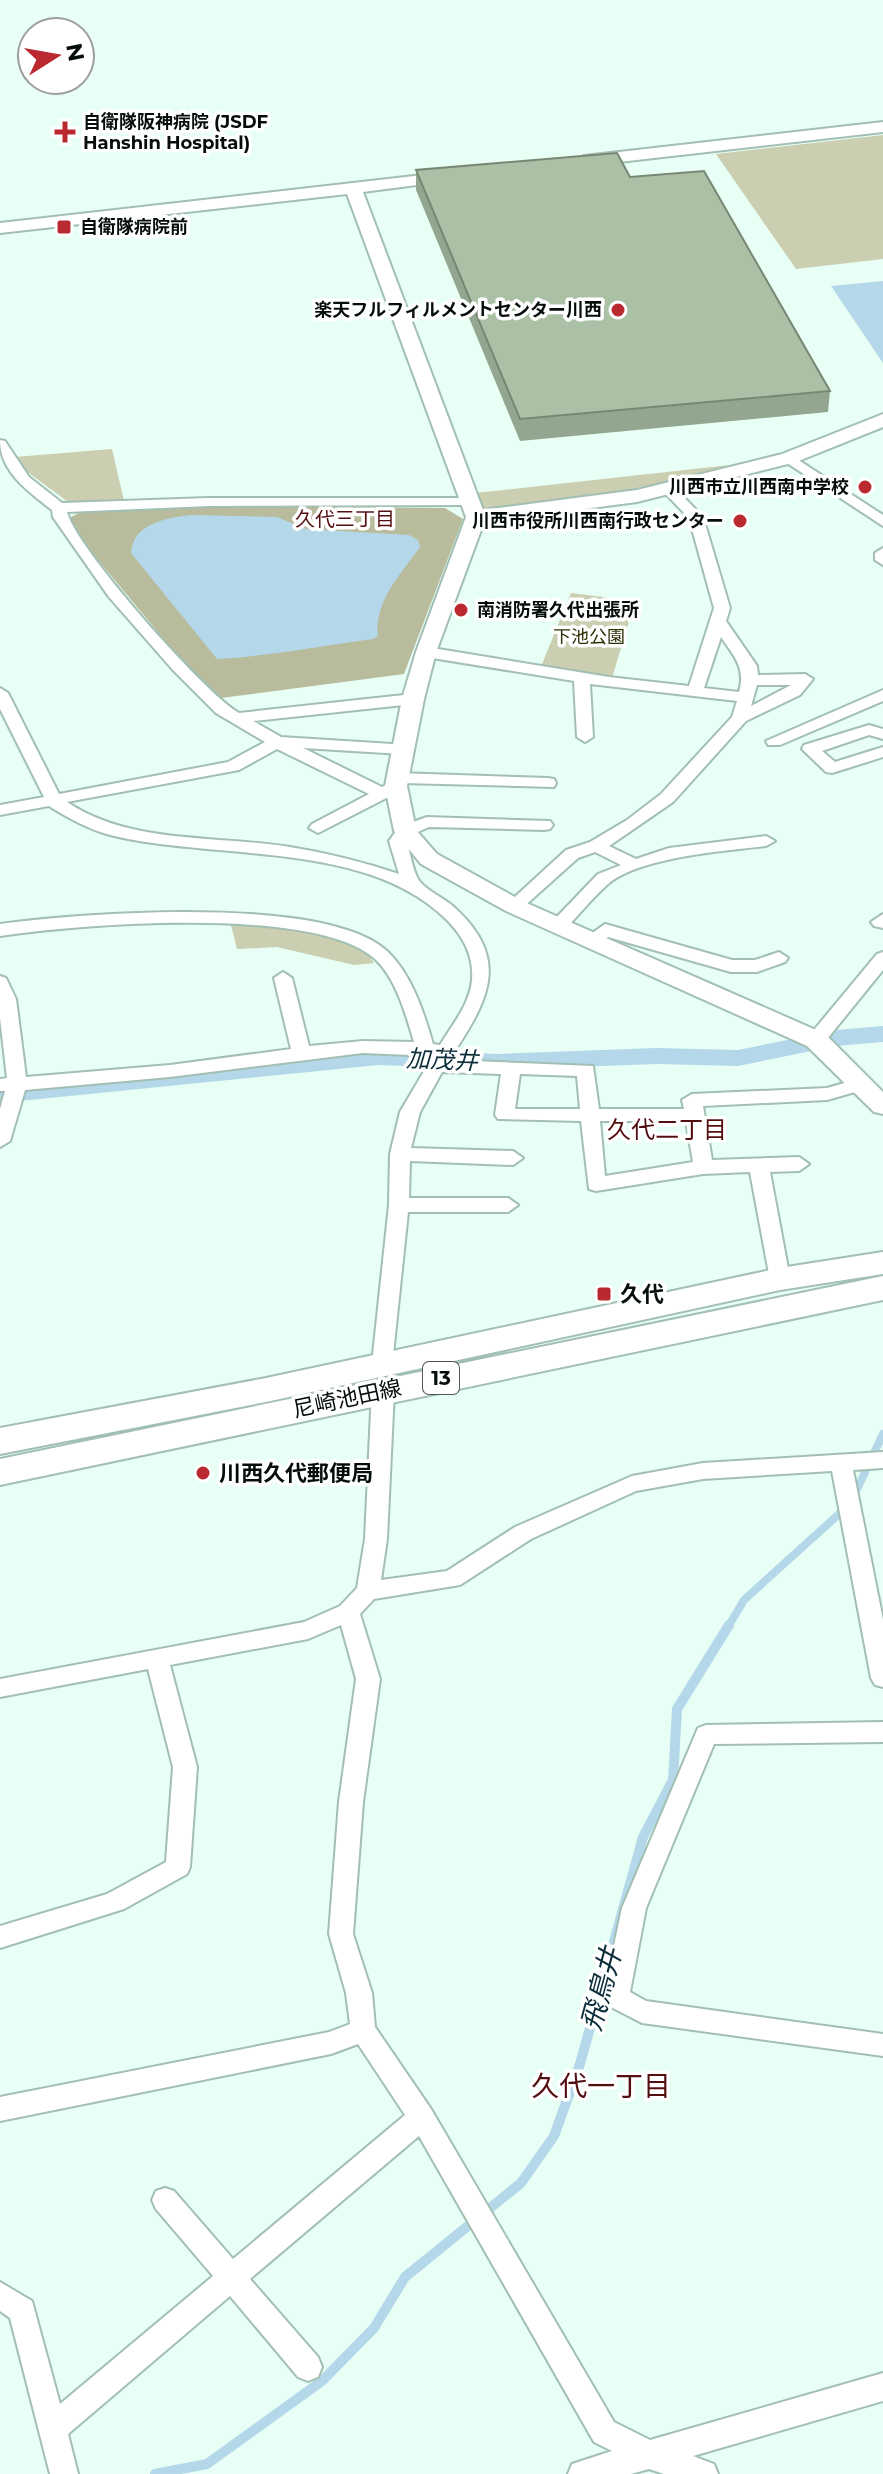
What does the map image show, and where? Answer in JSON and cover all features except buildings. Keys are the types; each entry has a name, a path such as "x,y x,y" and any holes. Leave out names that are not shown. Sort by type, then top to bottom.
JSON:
{"main road":[{"name":"尼崎池田線","path":"0,1472 780,1279 883,1263"},
{"name":"尼崎池田線","path":"0,1441 266,1390 382,1377 883,1288"}],"street":[{"path":"571,163 883,127"},
{"path":"0,228 462,175"},
{"path":"353,188 473,509 426,652 392,786 405,831 429,859 514,906 816,1040 883,1106"},
{"path":"0,444 24,480 59,508 209,502 473,509 637,496 789,458 883,420"},
{"path":"789,458 883,522"},
{"path":"668,489 696,517 722,608 695,691"},
{"path":"59,508 60,517 114,594 179,667 222,710 277,742 392,786 548,783"},
{"path":"883,553 883,560"},
{"path":"718,621 749,666 751,679 740,718"},
{"path":"426,652 582,678 744,697"},
{"path":"582,678 585,737"},
{"path":"514,906 572,854 596,846 633,824 667,798 740,718 794,692 805,679 774,682 751,679"},
{"path":"0,693 55,802 76,816 112,830 156,838 290,852 360,867 410,883 436,900 464,926 479,953 481,980 472,1005 435,1055 410,1112 400,1154 399,1205 382,1377 376,1539 368,1591 348,1612 308,1630 0,1688"},
{"path":"774,741 883,695"},
{"path":"0,810 132,788 152,780 233,766 277,742 413,699"},
{"path":"237,718 328,727 402,749"},
{"path":"883,734 869,730 810,749 832,768 883,752"},
{"path":"318,828 392,786"},
{"path":"410,883 398,841 405,831 427,822 544,825"},
{"path":"558,926 604,878 635,865 669,853 766,841"},
{"path":"596,846 635,865"},
{"path":"0,930 90,919 238,920 299,924 359,939 381,955 408,997 435,1055"},
{"path":"593,939 605,930 731,966 757,966 779,958"},
{"path":"816,1040 883,958"},
{"path":"283,978 302,1055"},
{"path":"0,982 7,999 8,1084 0,1141"},
{"path":"8,1084 119,1077 356,1048 435,1055 511,1069 586,1070 596,1184 703,1167 799,1164"},
{"path":"511,1069 505,1115 695,1115"},
{"path":"703,1167 692,1100 827,1094 862,1084"},
{"path":"400,1154 513,1158"},
{"path":"759,1166 780,1279"},
{"path":"399,1205 508,1205"},
{"path":"368,1591 452,1579 523,1533 632,1484 703,1471 883,1460"},
{"path":"841,1462 882,1665"},
{"path":"348,1612 368,1679 351,1802 341,1934 359,1993 363,2030 422,2117 604,2432 650,2455 704,2474"},
{"path":"0,1937 97,1908 159,1882 178,1867 185,1767 157,1658"},
{"path":"883,1732 706,1735 634,1908 616,1997 642,2012 883,2045"},
{"path":"0,2109 331,2043 363,2030"},
{"path":"53,2428 422,2117"},
{"path":"165,2200 308,2367"},
{"path":"0,2295 22,2310 64,2474"},
{"path":"582,2474 883,2387"}],"green space":[{"path":"883,135 883,259 796,269 716,154"},
{"path":"112,449 124,501 71,504 26,471 15,457"},
{"path":"730,465 636,494 483,512 475,493"},
{"path":"224,506 445,508 463,519 404,674 221,698 185,665 65,520 83,511"},
{"name":"下池公園","path":"571,593 635,601 612,678 540,669"},
{"path":"231,925 288,928 330,935 349,941 364,951 374,963 354,965 277,947 237,949"}],"water":[{"path":"883,281 883,363 831,286"},
{"path":"191,515 277,517 306,529 409,535 418,540 420,547 384,600 378,636 373,639 217,659 131,553 133,543 145,529 162,520"}],"waterway":[{"name":"加茂井","path":"0,1095 379,1057 498,1062 656,1056 738,1058 836,1038 883,1034"},
{"name":"飛鳥井","path":"728,1627 744,1600 850,1504 883,1434"},
{"name":"飛鳥井","path":"155,2474 207,2464 322,2381 374,2328 405,2277 521,2183 554,2136 580,2064 643,1837 673,1780 677,1709 729,1625"}],"place":[{"name":"自衛隊阪神病院 (JSDF Hanshin Hospital)","path":"65,132"},
{"name":"自衛隊病院前","path":"64,227"},
{"name":"楽天フルフィルメントセンター川西","path":"618,310"},
{"name":"川西市立川西南中学校","path":"865,487"},
{"name":"川西市役所川西南行政センター","path":"740,521"},
{"name":"南消防署久代出張所","path":"461,610"},
{"name":"久代","path":"604,1294"},
{"name":"川西久代郵便局","path":"203,1473"}],"district":[{"name":"久代三丁目","path":"345,519"},
{"name":"久代二丁目","path":"667,1130"},
{"name":"久代一丁目","path":"601,2086"}]}
